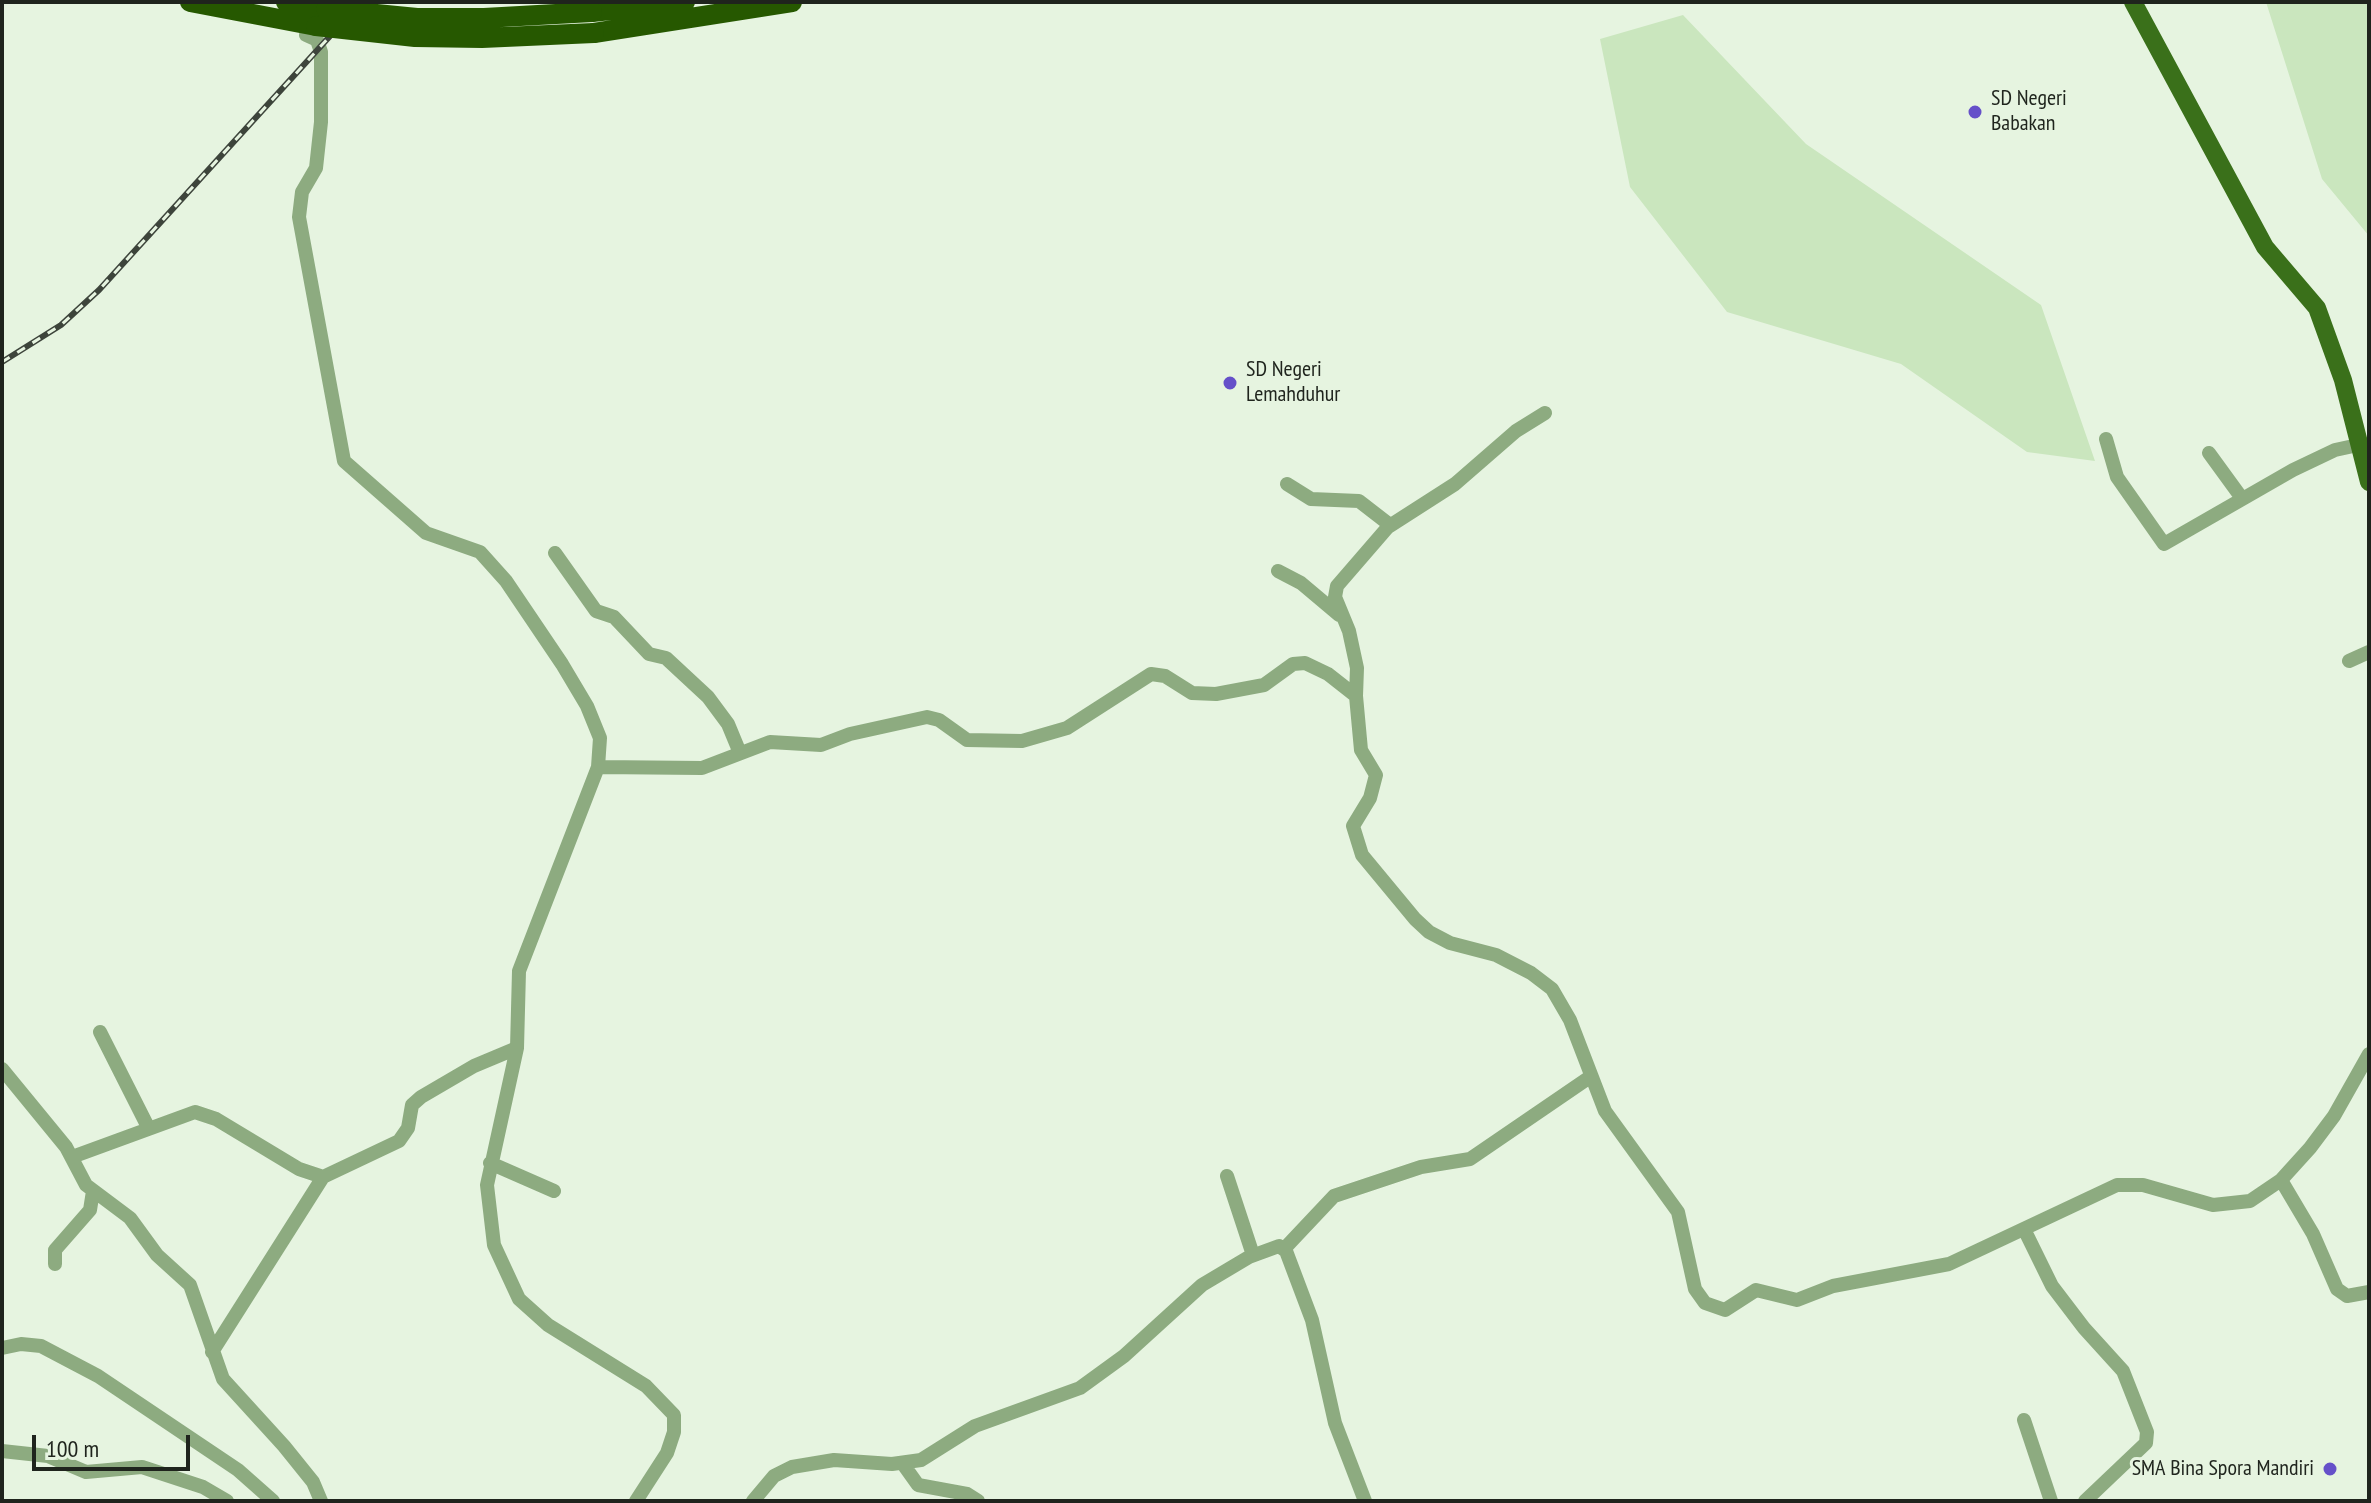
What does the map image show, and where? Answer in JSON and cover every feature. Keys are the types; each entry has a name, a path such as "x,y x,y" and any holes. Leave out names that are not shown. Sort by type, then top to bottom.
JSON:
{"highway":[{"path":"190,2 316,23 468,38 792,2"},
{"path":"286,2 316,23"},
{"path":"593,23 685,2"}],"main road":[{"path":"2133,2 2265,247 2317,308 2343,380 2369,479"}],"street":[{"path":"316,23 321,52 321,122 316,168 302,192 299,217 344,461 426,533 441,541 480,552 506,581 587,706 600,738 598,767 521,964 517,1048 487,1185 490,1227 519,1299 548,1325 646,1386 674,1415 674,1432 667,1453 636,1501"},
{"path":"1545,413 1516,431 1455,484 1390,525 1337,586 1335,597 1345,620 1357,668 1361,750 1376,775 1370,798 1352,831 1365,860 1429,932 1450,943 1496,955 1545,982 1565,1010 1605,1111 1678,1212 1692,1282 1701,1299 1714,1308 1729,1310 1756,1290 1797,1300 1833,1286 1937,1268 1984,1250 2117,1185 2143,1185 2199,1202 2227,1205 2250,1201 2281,1180 2334,1116 2369,1054"},
{"path":"2106,439 2117,477 2164,544 2241,497 2325,454 2358,445"},
{"path":"2209,453 2241,497"},
{"path":"1287,484 1311,499 1359,501 1390,525"},
{"path":"555,553 596,611 614,617 649,654 666,658 708,697 728,724 740,753"},
{"path":"1278,571 1301,583 1345,620"},
{"path":"2349,661 2369,652"},
{"path":"598,767 702,768 774,741 821,745 850,734 922,717 935,718 972,741 1031,740 1073,725 1096,706 1151,674 1165,676 1192,693 1216,694 1264,685 1293,664 1305,663 1328,674 1356,696"},
{"path":"100,1032 148,1127"},
{"path":"212,1352 323,1177 399,1141 408,1128 412,1105 421,1097 474,1066 517,1048"},
{"path":"2,1069 72,1157 81,1180 130,1218 163,1262 190,1285 223,1379 313,1482 321,1501"},
{"path":"1285,1248 1334,1196 1407,1171 1470,1159 1590,1077"},
{"path":"72,1157 195,1112 203,1113 299,1169 323,1177"},
{"path":"490,1163 554,1191"},
{"path":"1227,1176 1253,1255"},
{"path":"2281,1180 2313,1234 2337,1289 2347,1296 2369,1292"},
{"path":"55,1264 55,1250 90,1210 93,1191"},
{"path":"2024,1229 2052,1286 2123,1371 2147,1432 2146,1443 2085,1501"},
{"path":"753,1501 774,1476 792,1467 834,1460 903,1464 921,1460 975,1426 1080,1388 1124,1356 1196,1289 1253,1255 1279,1246 1285,1248"},
{"path":"1285,1248 1319,1340 1342,1446 1365,1501"},
{"path":"2,1348 21,1344 41,1346 98,1376 238,1470 273,1501"},
{"path":"2024,1420 2051,1501"},
{"path":"2,1451 48,1456 86,1472 142,1467 203,1487 227,1501"},
{"path":"903,1464 918,1485 967,1494 978,1501"}],"green space":[{"path":"2266,2 2369,2 2369,236 2322,179"},
{"path":"1683,15 1806,144 2041,305 2095,461 2027,452 1901,364 1727,312 1630,187 1600,39"}],"railway":[{"path":"2,362 61,325 99,290 361,2"}],"place":[{"name":"SD Negeri Babakan","path":"1975,112"},
{"name":"SD Negeri Lemahduhur","path":"1230,383"},
{"name":"SMA Bina Spora Mandiri","path":"2330,1469"}]}
